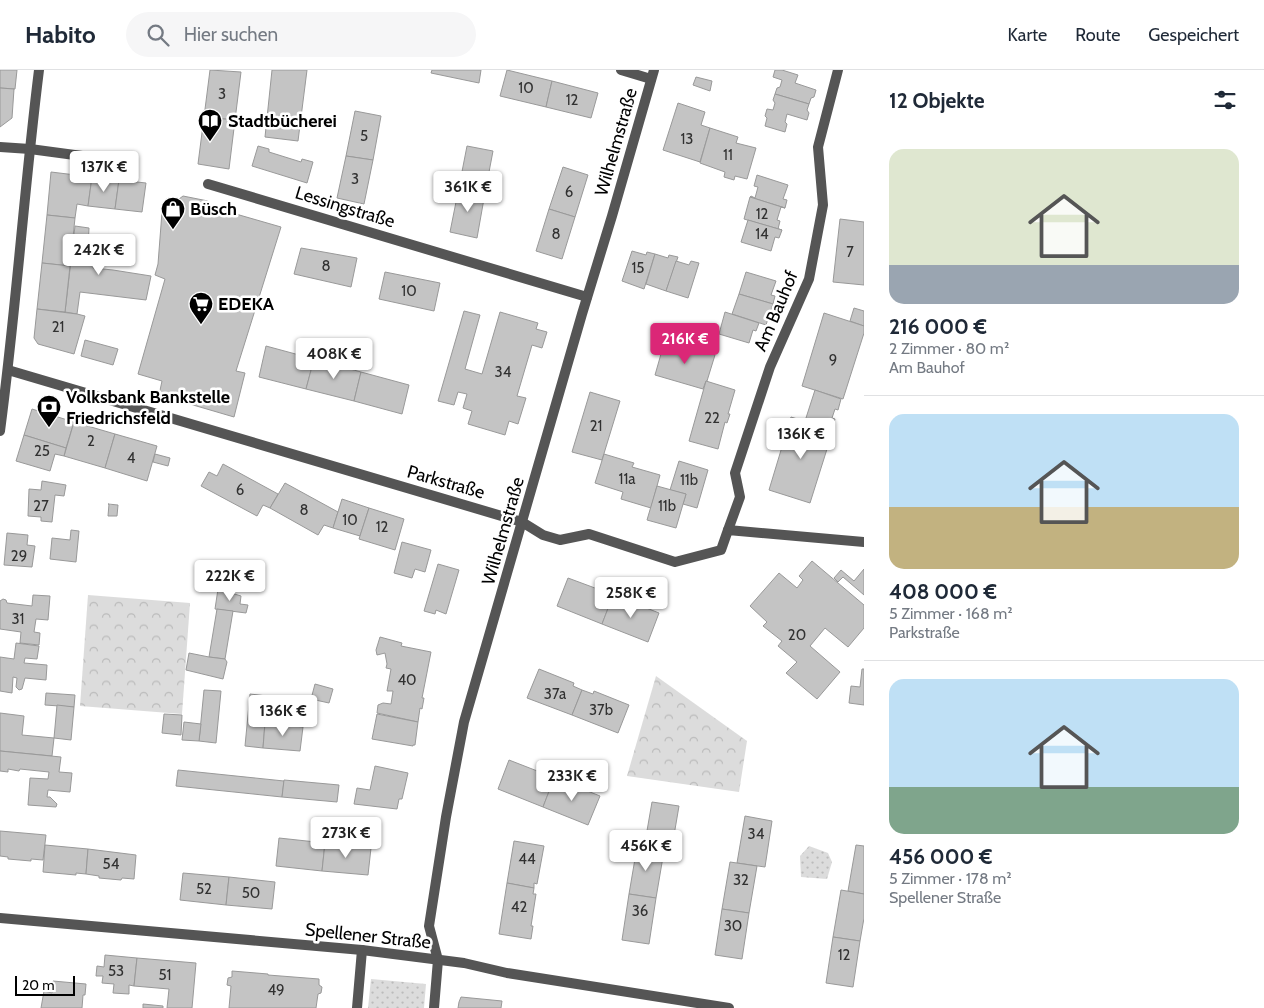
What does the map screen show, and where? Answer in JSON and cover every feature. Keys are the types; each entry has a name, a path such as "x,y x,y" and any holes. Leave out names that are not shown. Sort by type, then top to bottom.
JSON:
{"street":[{"path":"0,431 39,70"},
{"path":"621,70 652,75"},
{"name":"Am Bauhof","path":"728,530 740,497 735,474 770,367 809,279 823,205 818,148 838,70"},
{"name":"Wilhelmstraße","path":"434,1008 438,960 429,926 446,817 463,730 652,75"},
{"path":"0,147 97,158"},
{"name":"Lessingstraße","path":"208,184 587,297"},
{"name":"Parkstraße","path":"8,370 522,522 543,535 560,540 589,534 675,562 721,550 728,530"},
{"path":"728,530 864,542"},
{"name":"Spellener Straße","path":"0,918 362,950 464,963 507,973 729,1008"},
{"path":"357,1008 362,950"}],"green space":[{"path":"88,595 190,603 182,714 80,706"},
{"path":"656,676 747,741 739,792 627,776"},
{"path":"809,846 828,853 832,862 827,879 801,877 800,856"},
{"path":"371,979 426,984 424,1008 368,1008"}],"building":[{"path":"0,70 17,70 15,89 0,88"},
{"path":"210,70 241,72 235,120 204,117"},
{"path":"272,70 307,70 298,141 265,137"},
{"path":"432,70 481,70 479,83 431,73"},
{"path":"507,70 552,81 546,107 500,96"},
{"path":"775,70 798,75 795,83 816,90 809,104 775,94 782,80 773,77"},
{"path":"696,77 712,81 710,91 693,85"},
{"path":"552,81 598,93 591,118 546,107"},
{"path":"0,88 14,89 12,118 0,127"},
{"path":"775,94 809,104 807,120 787,114 785,132 765,126 767,109 773,110"},
{"path":"678,103 705,112 701,125 710,128 700,162 663,150"},
{"path":"355,111 381,116 373,160 346,156"},
{"path":"204,117 235,120 229,169 198,164"},
{"path":"710,128 738,137 736,143 756,148 747,179 735,176 734,180 724,177 725,172 700,163"},
{"path":"258,146 269,149 269,152 301,162 302,159 313,162 307,183 252,166"},
{"path":"467,146 493,151 485,193 459,187"},
{"path":"346,156 373,160 364,204 337,198"},
{"path":"563,167 588,175 575,217 549,209"},
{"path":"51,172 92,177 88,206 77,204 75,218 47,215"},
{"path":"757,175 788,185 783,199 787,200 785,208 750,197 755,198 758,187 754,186"},
{"path":"92,177 119,180 115,209 88,206"},
{"path":"119,180 146,183 142,212 115,209"},
{"path":"459,187 485,193 477,238 450,232"},
{"name":"EDEKA","path":"183,196 208,201 215,208 281,227 236,371 245,373 234,417 159,395 162,381 138,374 165,279 155,275 158,264 162,212"},
{"path":"750,197 785,208 781,207 777,220 780,221 778,229 744,219"},
{"path":"549,209 575,217 562,259 536,251"},
{"path":"47,215 75,218 70,266 42,263"},
{"path":"840,219 864,222 864,285 833,282"},
{"path":"748,220 782,230 779,238 775,237 771,251 741,242"},
{"path":"75,226 89,228 88,248 96,247 93,268 151,276 146,300 80,292 77,314 65,312"},
{"path":"301,248 357,258 351,287 294,274"},
{"path":"632,251 646,255 647,252 655,254 644,289 622,281"},
{"path":"655,254 668,258 669,255 678,257 666,291 646,284"},
{"path":"676,261 689,265 691,261 699,263 688,298 666,291"},
{"path":"42,263 70,266 65,312 37,309"},
{"path":"385,272 440,283 434,311 379,299"},
{"path":"746,272 776,281 771,295 775,296 773,304 739,294"},
{"path":"739,294 773,304 766,325 732,314"},
{"path":"854,308 864,311 864,326 850,321"},
{"path":"37,309 85,316 74,354 38,344 34,338"},
{"path":"464,311 480,315 465,369 482,374 500,312 538,323 536,329 547,332 542,348 532,345 517,396 526,398 518,424 509,421 505,435 468,424 472,411 463,408 467,394 458,392 454,405 438,401"},
{"path":"725,312 759,323 756,331 753,330 749,343 719,334"},
{"path":"824,313 864,326 864,333 843,399 802,386"},
{"path":"85,340 118,349 113,365 81,356"},
{"path":"665,340 715,355 703,389 655,375"},
{"path":"266,346 314,359 306,389 259,377"},
{"path":"314,359 361,372 354,401 306,389"},
{"path":"361,372 409,385 402,414 354,401"},
{"path":"706,381 735,390 728,414 730,414 727,423 725,422 718,449 689,441"},
{"path":"815,390 841,399 838,410 835,409 832,418 835,419 832,430 805,421"},
{"path":"590,392 620,401 602,460 572,452"},
{"name":"Volksbank Bankstelle Friedrichsfeld","path":"32,409 74,422 66,448 24,435"},
{"path":"791,417 833,430 810,503 769,490"},
{"path":"74,422 115,434 105,468 64,456"},
{"path":"115,434 157,446 147,481 105,468"},
{"path":"24,435 66,448 64,456 55,454 50,471 16,461"},
{"path":"155,454 170,458 168,466 153,462"},
{"path":"604,454 634,463 632,467 660,475 651,508 621,499 623,492 595,483"},
{"path":"679,461 708,470 697,508 683,504 686,494 670,490"},
{"path":"223,464 278,494 270,508 263,505 257,516 201,486 209,472 217,476"},
{"path":"42,481 66,485 64,496 55,495 52,522 41,521 41,517 28,516 29,489 41,490"},
{"path":"285,483 338,512 333,528 324,525 318,535 270,508"},
{"path":"657,486 686,494 676,528 647,520"},
{"path":"342,499 369,508 360,536 333,528"},
{"path":"109,504 118,505 117,516 108,516"},
{"path":"369,508 404,519 395,550 359,539"},
{"path":"71,530 79,531 76,562 50,559 52,538 70,540"},
{"path":"7,533 28,535 27,545 35,546 32,567 4,565"},
{"path":"402,542 431,550 425,572 415,569 412,578 394,573"},
{"path":"812,561 864,605 864,628 848,647 825,628 810,646 840,672 817,699 786,673 797,662 778,646 782,641 763,626 767,622 750,606 779,573 797,588 803,580 799,576"},
{"path":"438,564 459,570 446,614 436,610 435,614 424,611"},
{"path":"864,569 864,595 843,577 838,582 834,578 841,570 854,581"},
{"path":"568,578 603,591 602,595 612,598 602,624 557,606"},
{"path":"218,589 241,596 240,604 248,605 246,613 215,609"},
{"path":"33,595 50,596 48,620 36,619 34,632 40,633 39,645 20,643 21,632 0,629 0,601 3,599 7,603 32,606"},
{"path":"612,598 622,602 624,599 659,613 648,642 602,624"},
{"path":"217,609 233,611 225,659 209,657"},
{"path":"380,637 402,643 401,646 431,652 422,698 424,698 422,709 420,708 418,722 377,713 378,705 383,703 391,704 393,691 387,691 391,669 386,668 385,653 377,655 376,650"},
{"path":"16,643 39,646 37,659 25,658 24,663 47,665 46,680 25,678 22,689 19,690 16,687 17,678 13,677 12,693 0,691 0,657 14,659"},
{"path":"189,653 225,659 227,662 223,679 186,670"},
{"path":"539,669 574,683 573,686 582,690 572,715 527,698"},
{"path":"862,669 864,669 864,705 849,703 851,686 860,687"},
{"path":"315,684 333,689 329,703 311,699"},
{"path":"204,690 221,691 216,743 199,741"},
{"path":"582,690 593,694 594,691 629,705 618,733 572,715"},
{"path":"46,693 75,695 74,707 45,705"},
{"path":"250,694 267,696 263,748 245,746"},
{"path":"57,705 74,707 71,740 54,738"},
{"path":"0,713 24,716 22,735 54,738 52,756 0,751"},
{"path":"164,714 182,715 181,735 162,733"},
{"path":"377,714 418,722 415,745 372,739"},
{"path":"184,722 201,724 199,741 182,740"},
{"path":"265,723 303,727 300,751 263,748"},
{"path":"0,751 61,757 59,772 72,773 70,792 48,790 47,797 50,797 57,804 56,807 28,805 30,778 48,779 49,772 20,769 19,771 8,769 8,772 0,771"},
{"path":"509,760 545,774 543,777 553,781 543,807 498,789"},
{"path":"375,766 408,773 402,799 399,799 397,809 354,804 357,788 370,790"},
{"path":"178,770 284,781 282,797 176,786"},
{"path":"284,780 339,785 337,802 282,797"},
{"path":"553,781 563,786 565,782 600,796 588,825 543,807"},
{"path":"652,802 679,806 671,853 644,848"},
{"path":"745,816 772,821 765,867 737,863"},
{"path":"0,831 46,835 43,860 8,859 8,857 0,856"},
{"path":"279,838 325,843 322,871 276,866"},
{"path":"514,841 544,846 537,884 534,883 534,888 507,883"},
{"path":"325,843 371,848 368,875 322,871"},
{"path":"45,845 88,849 86,874 43,872"},
{"path":"856,845 864,846 864,894 848,891"},
{"path":"637,847 664,851 656,898 629,894"},
{"path":"88,849 136,855 134,879 99,878 99,876 86,874"},
{"path":"730,862 757,866 749,913 722,909"},
{"path":"183,873 229,877 226,905 180,900"},
{"path":"229,877 275,882 272,909 226,905"},
{"path":"507,883 534,888 533,894 536,894 531,939 499,934"},
{"path":"841,890 864,894 864,918 860,941 833,937"},
{"path":"629,894 656,898 649,944 622,940"},
{"path":"722,909 749,913 742,959 715,955"},
{"path":"833,937 860,941 853,987 826,983"},
{"path":"105,955 137,958 134,986 129,985 129,994 113,993 114,984 102,983 103,976 96,976 97,966 104,967"},
{"path":"137,958 196,963 192,1008 167,1008 169,989 134,986"},
{"path":"232,971 319,979 319,985 322,987 321,993 318,994 316,1008 229,1008 231,986 227,985 228,978 232,977"},
{"path":"53,981 86,984 82,1008 41,1008 44,991 52,993"},
{"path":"461,997 502,1001 501,1008 458,1008"},
{"path":"143,1004 163,1006 163,1008 143,1008"}],"place":[{"name":"Stadtbücherei","path":"210,142"},
{"name":"Büsch","path":"173,230"},
{"name":"EDEKA","path":"201,325"},
{"name":"Volksbank Bankstelle Friedrichsfeld","path":"49,428"}]}
